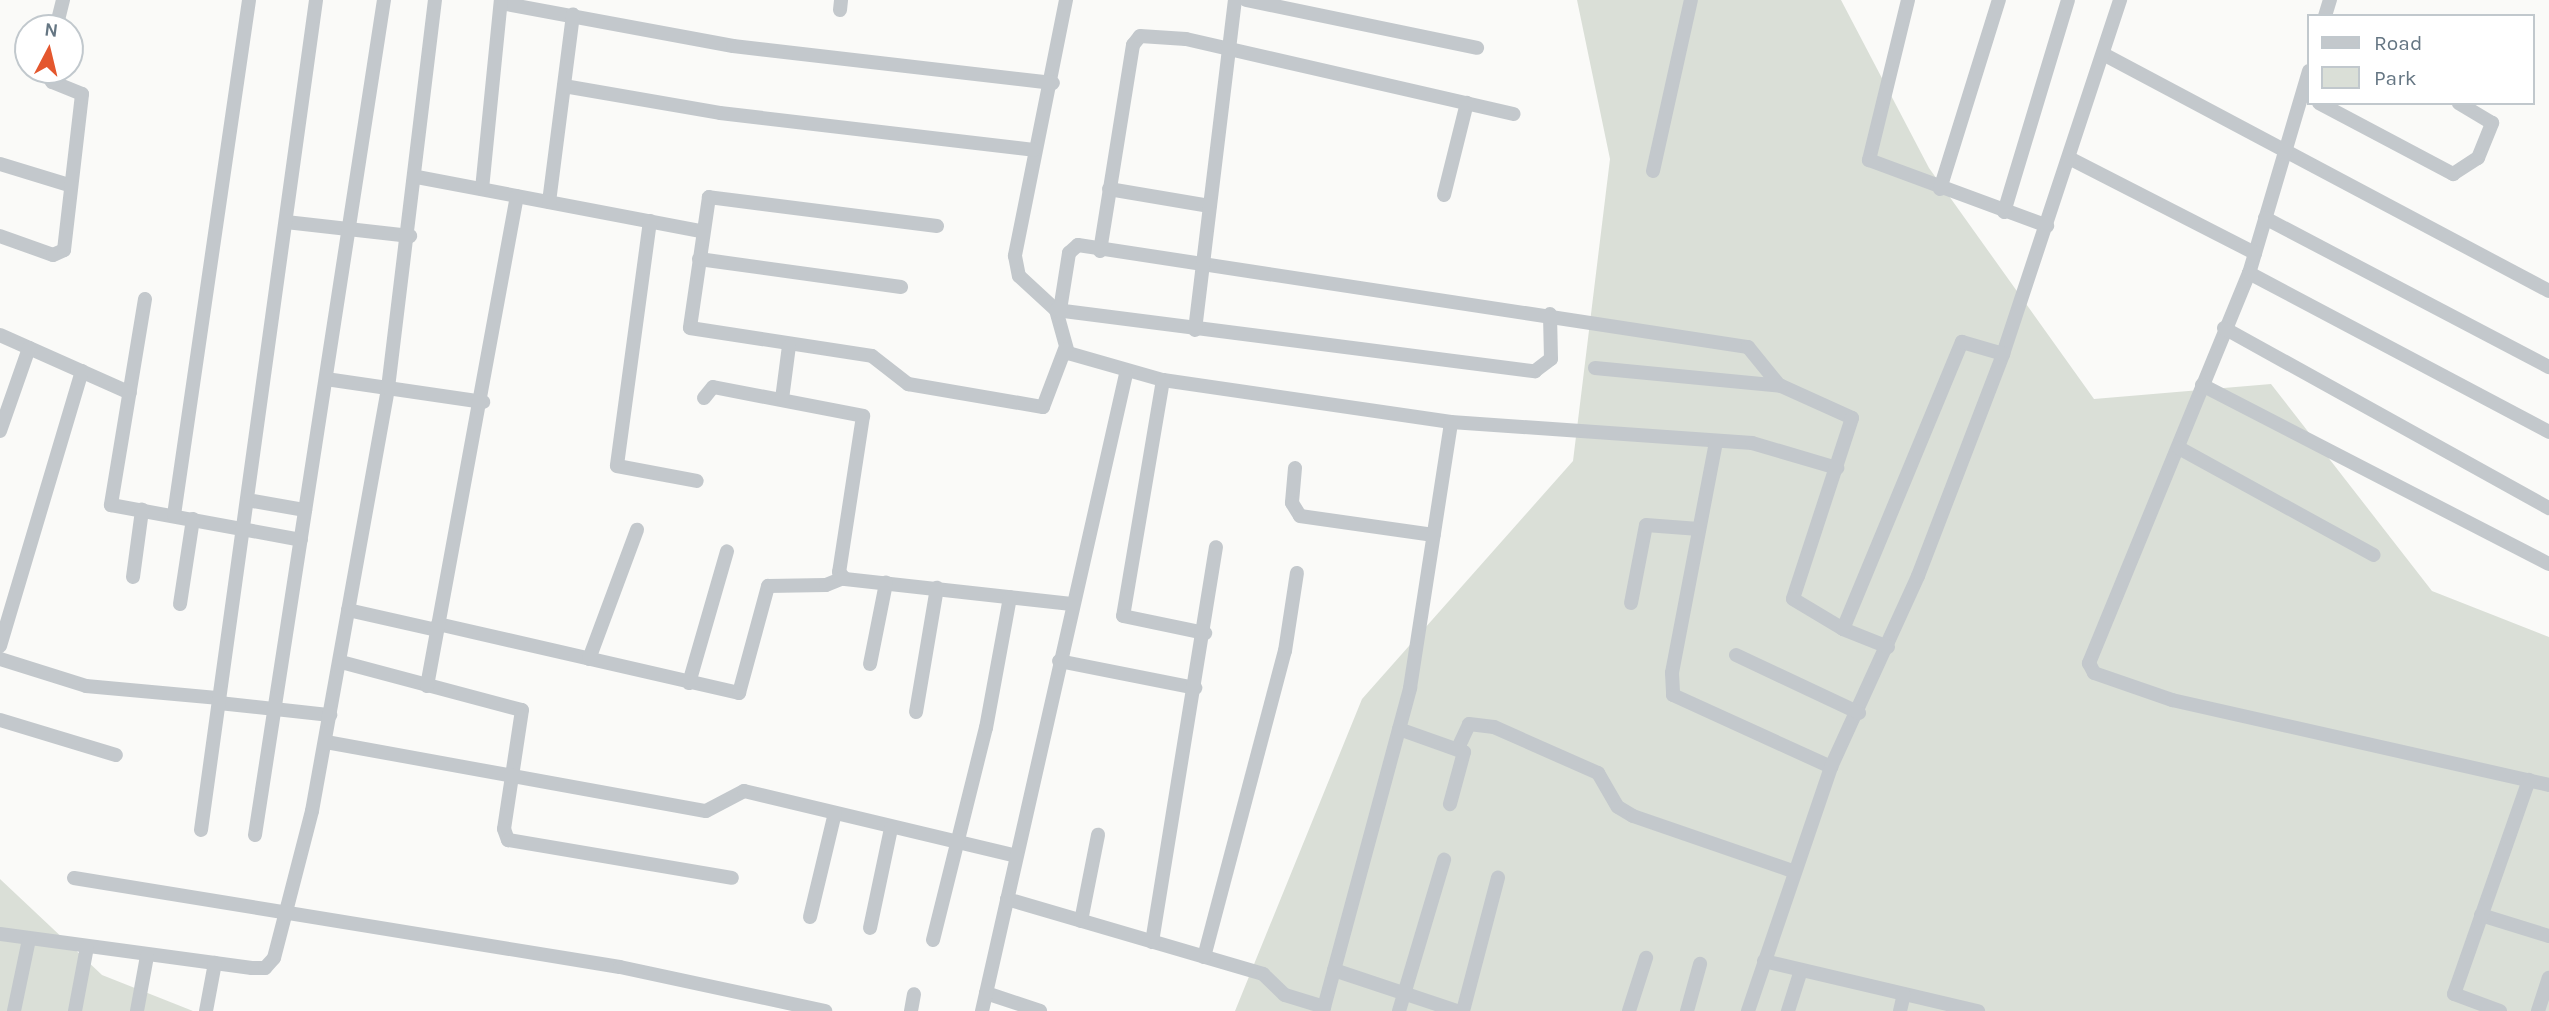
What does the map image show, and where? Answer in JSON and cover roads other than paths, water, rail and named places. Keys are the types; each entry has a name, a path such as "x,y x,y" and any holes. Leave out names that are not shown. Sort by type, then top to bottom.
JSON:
{"street":[{"path":"174,515 249,0"},
{"path":"201,830 316,0"},
{"path":"255,835 384,0"},
{"path":"0,934 147,956 215,963 271,964 326,743 388,388 410,236 435,0"},
{"path":"1066,0 1053,83 1034,150 1015,268 1058,310 1195,330 1535,371 1551,359 1550,314"},
{"path":"1195,330 1235,0"},
{"path":"1246,0 1477,48"},
{"path":"1653,171 1691,0"},
{"path":"1908,0 1869,160 1940,189 2047,226"},
{"path":"1940,189 1999,0"},
{"path":"2004,212 2068,0"},
{"path":"1748,1011 1793,871 1831,767 1859,713 1888,647 2003,355 2105,55 2120,0"},
{"path":"482,189 501,2 733,46 1053,83"},
{"path":"549,202 573,15"},
{"path":"1100,251 1137,40 1146,34 1514,114"},
{"path":"2105,55 2549,291"},
{"path":"0,236 61,255 82,94 57,84"},
{"path":"564,86 720,113 1034,150"},
{"path":"2306,97 2249,273 2224,328 2179,448 2088,655 2095,673 2172,700 2549,785"},
{"path":"1444,195 1467,103"},
{"path":"2323,105 2453,174 2478,158 2492,122 2462,105"},
{"path":"2069,158 2255,253"},
{"path":"0,164 69,185"},
{"path":"417,177 701,231"},
{"path":"1109,189 1210,206"},
{"path":"937,226 716,195 706,201 690,328 789,346 872,356 903,383 1043,407 1065,349 1058,310 1072,248 1550,314 1741,344 1782,386"},
{"path":"427,686 483,402 517,196"},
{"path":"2265,218 2549,367"},
{"path":"650,221 617,466 697,481"},
{"path":"286,222 410,236"},
{"path":"698,259 901,287"},
{"path":"2249,273 2549,432"},
{"path":"145,299 111,505 300,540"},
{"path":"2224,328 2549,508"},
{"path":"0,335 130,393"},
{"path":"1843,629 1958,349 1968,342 2003,355"},
{"path":"782,399 789,346"},
{"path":"0,431 29,348"},
{"path":"1065,349 1126,374 1163,380 1451,422 1764,446 1837,468"},
{"path":"1595,368 1782,386 1851,414 1837,468 1793,599 1843,629 1888,647"},
{"path":"0,643 82,371"},
{"path":"982,1011 1126,374"},
{"path":"326,379 483,402"},
{"path":"1163,380 1123,616 1205,633"},
{"path":"2202,385 2549,564"},
{"path":"705,398 712,387 863,416 843,578"},
{"path":"1007,899 1263,974 1285,995 1324,1009 1399,729 1451,422"},
{"path":"1716,442 1699,529 1673,695 1831,767"},
{"path":"2179,448 2374,555"},
{"path":"1295,468 1292,503 1300,516 1433,535"},
{"path":"247,500 305,510"},
{"path":"133,577 142,510"},
{"path":"180,604 193,519"},
{"path":"1631,603 1646,525 1699,529"},
{"path":"589,659 637,530"},
{"path":"1152,942 1205,633 1216,547"},
{"path":"689,683 727,551"},
{"path":"1204,957 1285,651 1297,573"},
{"path":"348,610 589,659 739,693 768,586 826,585 843,578 1072,604"},
{"path":"870,664 886,583"},
{"path":"916,712 937,588"},
{"path":"933,940 1010,597"},
{"path":"1736,655 1859,713"},
{"path":"0,659 86,685 330,715"},
{"path":"1059,661 1195,688"},
{"path":"341,662 522,710 517,776 504,829 508,840 732,878"},
{"path":"0,720 116,755"},
{"path":"1458,747 1469,724 1494,727 1598,774 1618,807 1633,816 1793,871"},
{"path":"1399,729 1458,747 1465,757 1450,804"},
{"path":"326,743 706,811 744,791 956,844 1016,856"},
{"path":"2500,1011 2454,994 2529,780"},
{"path":"810,917 835,813"},
{"path":"870,928 891,828"},
{"path":"1081,921 1098,835"},
{"path":"1399,1011 1444,860"},
{"path":"74,878 620,967 825,1011"},
{"path":"1463,1011 1498,878"},
{"path":"2481,915 2549,936"},
{"path":"14,1011 29,939"},
{"path":"75,1011 87,947"},
{"path":"137,1011 147,956"},
{"path":"1629,1011 1646,958"},
{"path":"1764,961 1968,1010"},
{"path":"206,1011 215,963"},
{"path":"1687,1011 1700,964"},
{"path":"1334,970 1457,1011"},
{"path":"1788,1011 1801,970"},
{"path":"2538,1011 2549,978"},
{"path":"986,993 1040,1011"},
{"path":"911,1011 914,994"},
{"path":"1899,1011 1904,994"}]}
